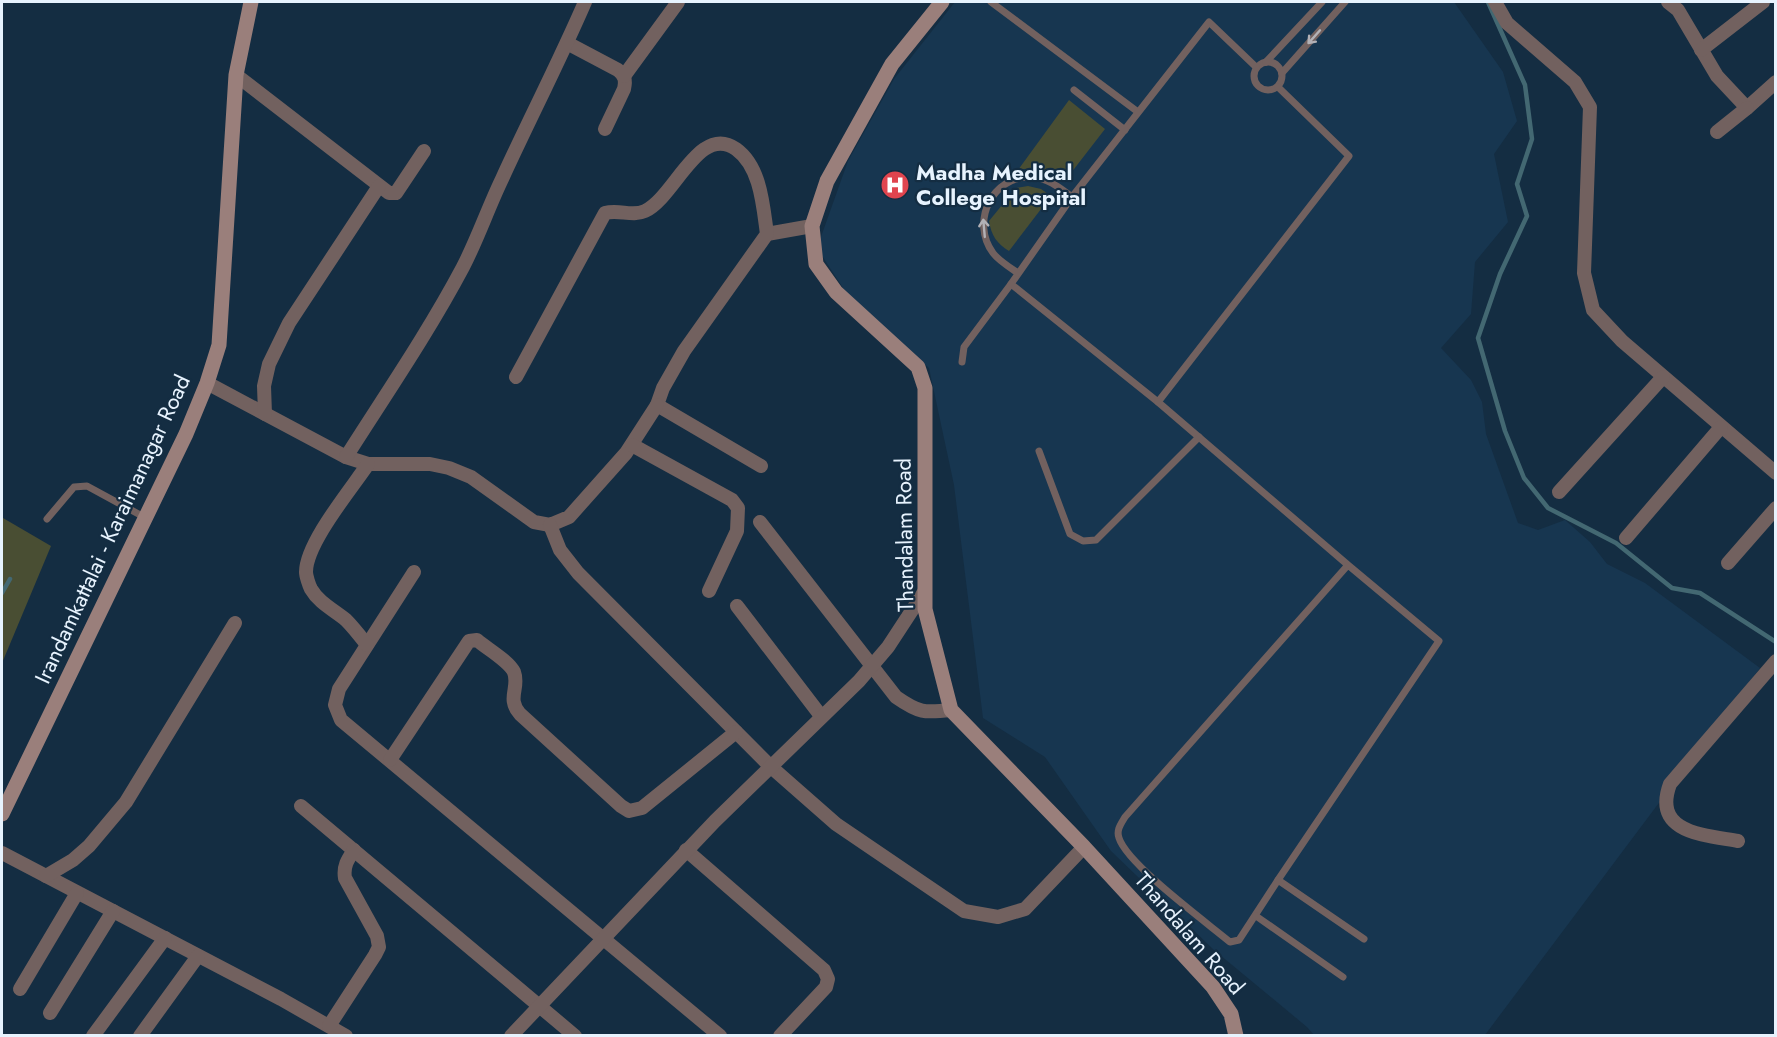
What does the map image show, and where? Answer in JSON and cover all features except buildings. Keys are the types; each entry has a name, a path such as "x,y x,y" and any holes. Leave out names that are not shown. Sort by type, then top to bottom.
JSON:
{"street":[{"name":"Irandamkattalai - Karaimanagar Road","path":"2,814 186,434 207,383 219,345 236,75 251,2"},
{"path":"346,457 437,313 462,268 585,2"},
{"path":"624,76 678,2"},
{"name":"Thandalam Road","path":"942,2 892,64 827,181 812,226 816,264 836,292 918,367 926,388 924,609 951,710 1084,847 1213,987 1231,1014 1236,1035"},
{"path":"1495,2 1507,23 1575,82 1590,107 1584,273 1593,310 1622,342 1776,473"},
{"path":"1668,2 1678,10 1717,76 1747,108"},
{"path":"1701,50 1763,2"},
{"path":"567,43 618,70 624,76 626,82 624,89 605,129"},
{"path":"236,75 389,193 396,193 424,151"},
{"path":"1717,132 1776,82"},
{"path":"516,377 605,213 615,210 631,214 646,211 663,197 698,154 712,144 727,143 744,155 759,186 767,234"},
{"path":"265,414 264,386 269,364 289,323 379,186"},
{"path":"207,383 346,457 368,464 430,464 449,468 471,477 534,522 550,525 568,517 632,445 657,405 663,388 684,351 767,234 812,226"},
{"path":"1559,492 1663,377"},
{"path":"657,405 761,466"},
{"path":"1626,538 1721,427"},
{"path":"632,445 732,500 738,508 737,531 710,591"},
{"path":"367,645 345,619 320,601 310,588 306,572 311,551 327,523 368,464"},
{"path":"1728,563 1776,508"},
{"path":"760,522 896,697 913,709 928,712 951,710"},
{"path":"550,525 560,550 578,573 770,766 836,824 964,911 998,917 1025,909 1084,847"},
{"path":"414,572 339,689 335,705 341,720 720,1035"},
{"path":"511,1035 686,850 871,667 888,647 924,592"},
{"path":"737,606 821,717"},
{"path":"46,876 73,860 89,846 126,802 235,623"},
{"path":"390,760 469,641 473,640 477,640 509,665 514,673 513,701 520,714 629,811 642,808 736,732"},
{"path":"1738,841 1695,834 1677,824 1667,814 1665,798 1670,784 1776,661"},
{"path":"301,806 575,1035"},
{"path":"329,1026 379,947 377,936 345,878 345,864 354,850"},
{"path":"686,850 824,970 828,979 826,987 780,1035"},
{"path":"2,853 346,1035"},
{"path":"20,989 77,893"},
{"path":"50,1013 113,911"},
{"path":"93,1035 165,938"},
{"path":"140,1035 198,956"}],"lane":[{"path":"991,2 1138,112"},
{"path":"1266,62 1274,63 1282,73 1282,80 1278,87 1267,90 1257,85 1254,75 1256,67 1266,62 1322,2"},
{"path":"1282,73 1345,2"},
{"path":"962,362 964,346 1072,197 1209,22 1256,67"},
{"path":"1158,402 1349,156 1278,87"},
{"path":"1074,90 1125,130"},
{"path":"1018,273 999,260 985,239 983,223 990,199 1008,182 1032,177 1048,181 1072,197"},
{"path":"1011,284 1158,402 1439,641 1239,940 1230,942 1140,866 1118,838 1118,829 1125,817 1348,565"},
{"path":"1039,451 1070,534 1083,541 1096,540 1199,437"},
{"path":"47,519 74,487 87,486 144,518"},
{"path":"1278,880 1364,939"},
{"path":"1256,915 1344,977"}],"shaded area":[{"path":"955,2 1454,2 1503,72 1517,121 1494,154 1508,222 1475,262 1471,314 1441,348 1471,380 1482,402 1486,434 1518,523 1538,530 1565,520 1590,542 1607,564 1645,583 1760,668 1485,1035 1314,1035 1214,950 1111,851 1045,757 983,718 954,485 929,368 845,291 817,248 848,161 894,79"}],"green space":[{"path":"1069,100 1105,129 1064,182 1037,170 1018,170"},
{"path":"1028,186 1041,189 1051,196 1009,251 995,239 989,221 1016,188"},
{"path":"2,519 51,546 2,663"}],"waterway":[{"path":"1488,2 1525,85 1532,139 1517,184 1527,216 1500,274 1478,338 1505,431 1524,478 1548,508 1616,543 1672,588 1700,593 1776,642"},
{"path":"2,593 10,579"}],"place":[{"name":"Madha Medical College Hospital","path":"895,185"}]}
